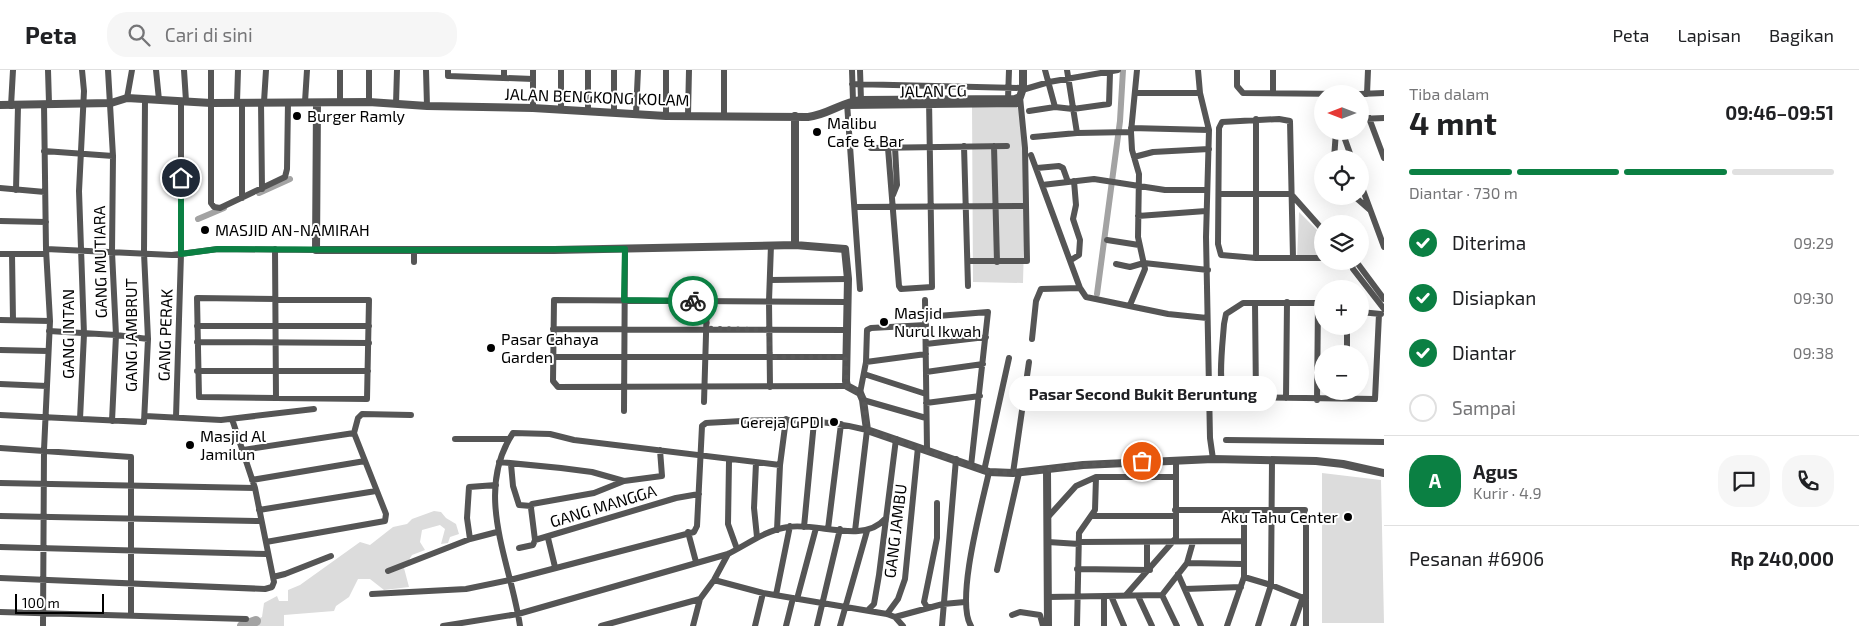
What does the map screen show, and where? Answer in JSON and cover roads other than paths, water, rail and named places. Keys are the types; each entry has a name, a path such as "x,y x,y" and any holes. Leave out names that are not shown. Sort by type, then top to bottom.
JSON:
{"street":[{"path":"13,70 16,190"},
{"path":"43,626 44,450 50,321 46,251 44,150 48,70"},
{"name":"GANG INTAN","path":"80,419 84,334 80,153 82,70"},
{"name":"GANG MUTIARA","path":"108,70 113,156 112,252 116,334 112,421"},
{"path":"127,98 132,70"},
{"path":"156,70 159,100"},
{"name":"GANG PERAK","path":"176,417 184,70"},
{"path":"211,70 211,204 214,208 220,208 284,178 286,175 288,102"},
{"path":"238,70 242,198"},
{"path":"262,189 262,102 266,70"},
{"path":"305,102 307,70"},
{"path":"340,70 340,103"},
{"path":"368,70 369,102"},
{"path":"396,104 397,70"},
{"path":"426,70 427,106"},
{"path":"448,70 448,76 533,79"},
{"path":"477,70 477,78"},
{"path":"504,70 504,78"},
{"path":"533,70 534,108"},
{"path":"561,70 561,109"},
{"path":"588,70 588,111"},
{"path":"614,70 614,112"},
{"path":"636,113 638,70"},
{"path":"666,70 666,116"},
{"path":"688,115 689,70"},
{"path":"724,70 724,116"},
{"path":"852,70 855,207 860,288"},
{"path":"852,102 861,84 860,70"},
{"path":"1008,70 1008,98"},
{"path":"968,261 1027,262 1024,206 1025,148 1021,95 1023,70"},
{"path":"1045,70 1055,107"},
{"path":"1067,70 1077,133"},
{"path":"1021,95 1049,82 1095,72 1110,73 1118,70"},
{"path":"1130,305 1143,274 1144,263 1139,246 1139,174 1126,132 1135,93 1137,70"},
{"path":"1198,70 1200,93 1209,130 1206,190 1207,318 1210,438 1213,459"},
{"path":"1237,70 1237,86 1240,91 1314,94"},
{"path":"1273,70 1273,93"},
{"path":"1366,85 1368,70"},
{"path":"1029,111 1055,107 1073,109 1109,104 1110,73"},
{"path":"852,84 1008,88 1021,95"},
{"path":"1135,93 1200,93"},
{"path":"1369,94 1384,93"},
{"name":"JALAN BENGKONG KOLAM","path":"0,105 110,102 127,98 211,103 369,102 427,106 561,109 666,116 795,116 826,114 852,102 930,102 1008,98 1021,95"},
{"name":"JALAN CG","path":"852,102 930,102 1021,95"},
{"name":"GANG JAMBRUT","path":"145,99 144,253 148,339 145,416"},
{"path":"892,147 896,184 893,197 900,289 932,287 930,102"},
{"path":"316,250 317,103"},
{"path":"795,116 795,245"},
{"path":"1384,118 1370,118 1384,158"},
{"path":"1256,119 1256,258"},
{"path":"1293,258 1290,121 1226,120 1220,124 1218,244 1221,255 1256,258 1293,258 1314,258"},
{"path":"1033,137 1077,133 1209,130"},
{"path":"964,146 968,286"},
{"path":"994,146 997,262"},
{"path":"872,148 1007,146"},
{"path":"1134,157 1153,152 1209,149"},
{"path":"44,150 113,156"},
{"path":"1031,155 1080,288 1086,297 1168,314 1207,318"},
{"path":"1037,168 1063,168 1071,182 1076,205 1073,219 1080,246 1079,255 1071,260"},
{"path":"1042,185 1094,179 1165,190 1206,190"},
{"path":"0,188 46,192"},
{"path":"1219,194 1292,194 1314,219"},
{"path":"1364,205 1371,211"},
{"path":"1369,205 1384,246"},
{"path":"855,207 1024,206"},
{"path":"1138,216 1206,211"},
{"path":"0,221 46,222"},
{"path":"1107,240 1139,246"},
{"path":"0,254 81,250 181,254 210,249 625,249 771,245 858,249"},
{"path":"770,387 769,301 771,245"},
{"path":"275,249 276,398"},
{"path":"624,412 623,329 625,249"},
{"path":"845,249 848,279 845,357 847,386"},
{"path":"414,250 414,262"},
{"path":"12,254 13,320"},
{"path":"1116,264 1130,267 1144,263 1208,270"},
{"path":"1354,270 1382,312 1377,398 1369,397"},
{"path":"1362,270 1384,299"},
{"path":"770,280 848,279"},
{"path":"1032,340 1036,302 1041,289 1080,288"},
{"path":"197,298 368,300 367,399 199,397 197,326 197,298"},
{"path":"848,302 554,300 553,382 555,386 624,388 847,386 862,396 926,418"},
{"path":"925,300 927,449"},
{"path":"704,402 706,388 707,301"},
{"path":"1286,398 1287,302"},
{"path":"1314,303 1243,303 1229,311 1224,318 1223,395 1229,398 1314,400"},
{"path":"1255,303 1256,398"},
{"path":"925,317 986,311 988,314 971,466"},
{"path":"1369,312 1382,312"},
{"path":"0,320 50,321"},
{"path":"855,531 867,430 862,396 866,362 866,334 871,328 926,325"},
{"path":"197,326 369,326"},
{"path":"553,329 707,328 846,330"},
{"path":"49,331 116,334 148,339"},
{"path":"926,344 986,337"},
{"path":"197,342 369,343"},
{"path":"0,350 48,351"},
{"path":"866,362 926,354"},
{"path":"553,357 845,357"},
{"path":"971,626 966,615 967,579 1009,358"},
{"path":"997,570 1016,473 1028,362"},
{"path":"926,372 983,364"},
{"path":"197,371 368,371"},
{"path":"864,374 926,394"},
{"path":"0,384 47,386"},
{"path":"926,403 980,396"},
{"path":"0,415 46,416 143,423 145,416 232,419 314,409"},
{"path":"266,542 386,521 386,514 354,433 358,418 362,414 411,415"},
{"path":"0,578 265,589 274,585 255,488 232,419"},
{"path":"777,530 780,465 786,419"},
{"path":"372,594 466,589 510,580 696,530 704,423 786,419 841,424 927,449 986,472 1016,473 1084,465 1213,459 1343,464 1384,473"},
{"path":"804,528 814,422"},
{"path":"828,529 841,424"},
{"path":"520,626 497,532 496,486 499,462 510,439 516,432 550,434 574,440 701,457 780,465"},
{"path":"243,450 354,433"},
{"path":"456,439 510,439"},
{"path":"868,610 874,604 879,575 896,439"},
{"path":"1226,440 1384,442"},
{"name":"GANG JAMBU","path":"887,614 898,599 905,579 918,447"},
{"path":"0,448 130,456 131,615"},
{"path":"510,464 513,486 519,505 531,506 535,502 594,493 624,481 662,476 660,450"},
{"path":"942,626 956,459"},
{"path":"729,460 728,524 737,549"},
{"path":"1126,596 1176,538 1176,460"},
{"path":"1258,626 1270,585 1272,460"},
{"path":"252,480 365,461"},
{"path":"499,462 592,472 624,481"},
{"path":"756,463 754,508 757,537"},
{"path":"1047,470 1048,626"},
{"path":"1048,517 1076,486 1096,477 1176,477"},
{"path":"1077,626 1079,543 1081,528 1091,516 1096,506 1096,477"},
{"path":"0,483 255,488"},
{"path":"470,539 467,518 469,487 496,486"},
{"path":"259,510 376,491"},
{"name":"GANG MANGGA","path":"519,548 534,544 535,540 548,538 676,498 699,494"},
{"path":"930,607 927,607 924,602 937,538 938,503"},
{"path":"531,506 535,540"},
{"path":"1091,516 1305,510 1303,515 1306,521 1304,598 1306,626"},
{"path":"1227,626 1244,577 1244,511"},
{"path":"0,516 131,517 260,521"},
{"path":"443,626 518,614 728,554 757,537 790,526 867,531 879,526 885,519"},
{"path":"776,595 790,526"},
{"path":"786,626 816,528"},
{"path":"817,626 824,604 840,530"},
{"path":"840,626 867,531"},
{"path":"388,572 470,539 497,532"},
{"path":"688,532 696,562"},
{"path":"548,538 554,567"},
{"path":"1048,542 1244,541"},
{"path":"1147,542 1149,570"},
{"path":"1162,595 1187,563 1193,542"},
{"path":"0,547 268,554"},
{"path":"693,626 700,599 714,580 728,554"},
{"path":"273,576 285,574 332,556"},
{"path":"1187,563 1243,564"},
{"path":"1077,569 1149,570"},
{"path":"1178,574 1201,626"},
{"path":"1244,577 1304,598"},
{"path":"714,580 763,593 887,614 895,617 903,626"},
{"path":"1185,588 1241,587"},
{"path":"755,626 763,593"},
{"path":"1048,597 1112,598 1162,595"},
{"path":"1162,595 1177,626"},
{"path":"1138,596 1152,626"},
{"path":"1104,598 1104,626"},
{"path":"1112,598 1124,626"},
{"path":"1292,626 1304,598"},
{"path":"601,626 700,599"},
{"path":"895,617 943,604 965,602"},
{"path":"0,612 246,619"},
{"path":"1012,615 1017,612 1040,615 1043,626"}],"waterway":[{"path":"1097,294 1120,121 1123,70"},
{"path":"259,193 290,179"},
{"path":"198,219 224,208"},
{"path":"242,626 256,621"}],"place":[{"name":"Burger Ramly","path":"297,116"},
{"name":"Malibu Cafe & Bar","path":"817,132"},
{"name":"MASJID AN-NAMIRAH","path":"205,230"},
{"name":"Masjid Nurul Ikwah","path":"884,322"},
{"name":"Pasar Cahaya Garden","path":"491,348"},
{"name":"Gereja GPDI","path":"834,422"},
{"name":"Masjid Al Jamilun","path":"190,445"},
{"name":"Pasar Second Bukit Beruntung","path":"1142,461"},
{"name":"Aku Tahu Center","path":"1348,517"}]}
